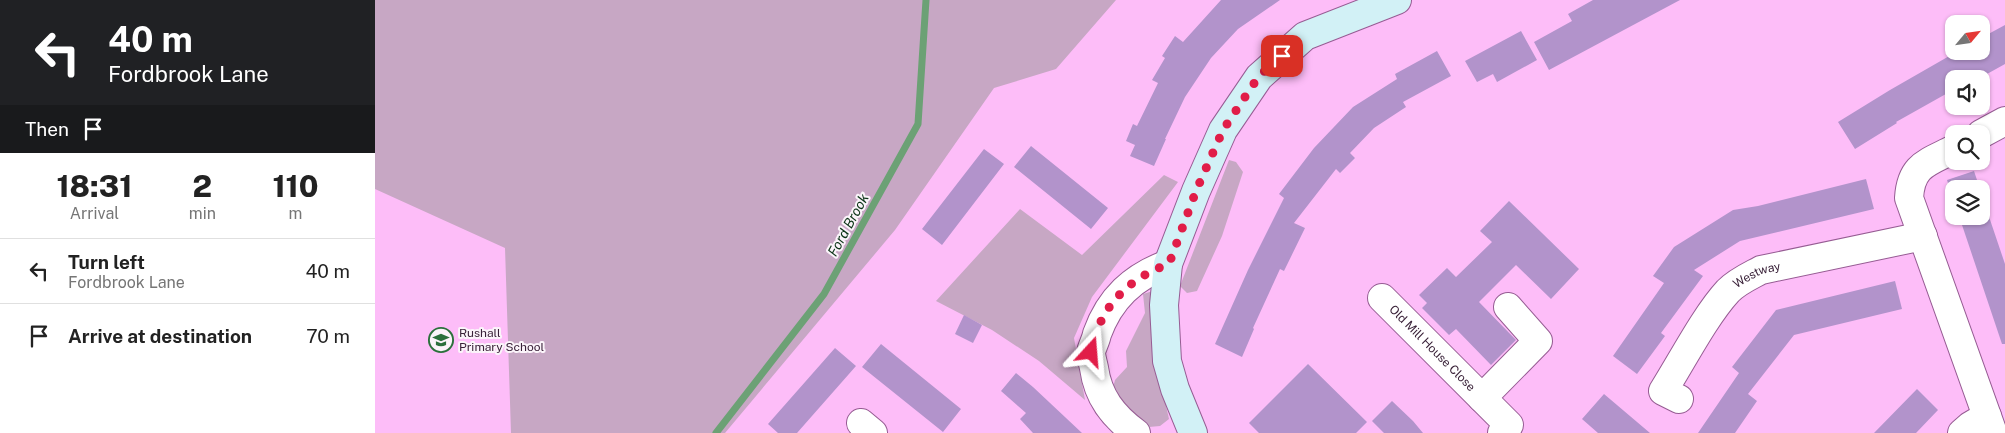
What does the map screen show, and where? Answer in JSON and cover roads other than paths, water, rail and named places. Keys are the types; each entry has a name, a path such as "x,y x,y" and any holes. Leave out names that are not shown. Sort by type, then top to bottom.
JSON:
{"street":[{"path":"1187,431 1167,360 1165,305 1169,264 1193,199 1223,130 1259,76 1305,36 1397,0"},
{"path":"1990,129 2005,121"},
{"path":"1945,154 1914,173 1910,184 1909,198 1990,425 1970,426 1962,433"},
{"name":"Westway","path":"1679,399 1663,391 1711,314 1729,290 1743,278 1761,270 1923,236"},
{"path":"1137,433 1125,425 1105,404 1095,377 1091,352 1104,315 1121,294 1133,281 1149,271 1169,264"},
{"name":"Old Mill House Close","path":"1382,298 1509,425 1501,433"},
{"name":"Old Mill House Close","path":"1482,398 1538,341 1508,307"}],"waterway":[{"name":"Ford Brook","path":"716,433 824,294 918,124 926,0"}],"place":[{"name":"Rushall Primary School","path":"441,340"}]}
